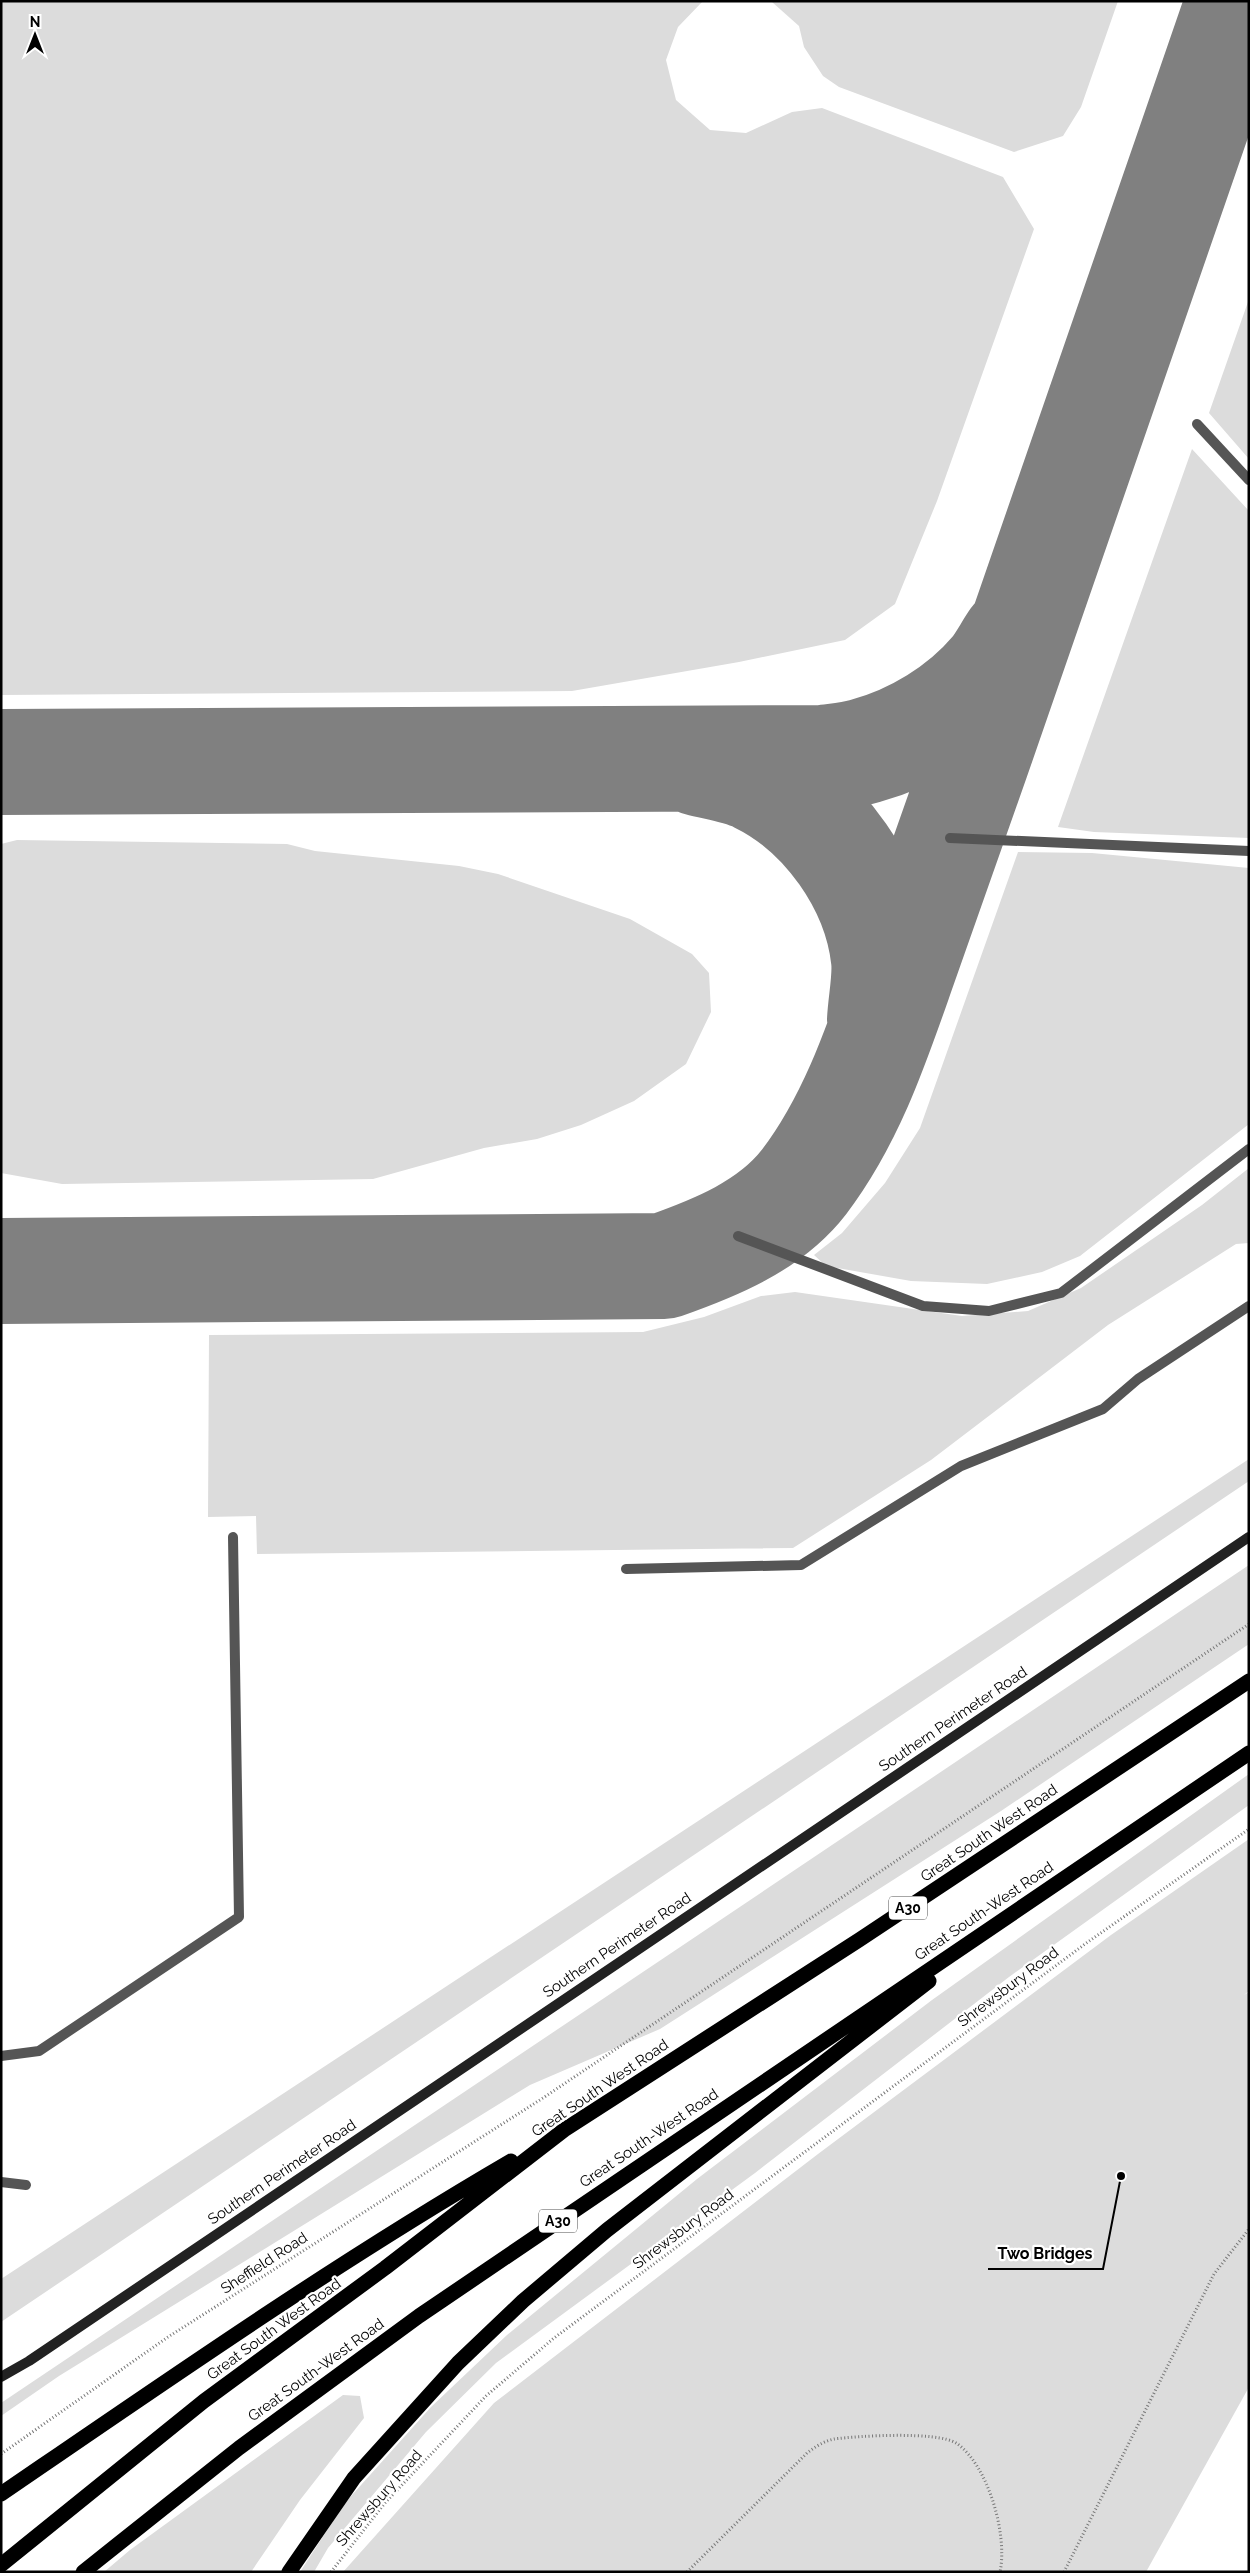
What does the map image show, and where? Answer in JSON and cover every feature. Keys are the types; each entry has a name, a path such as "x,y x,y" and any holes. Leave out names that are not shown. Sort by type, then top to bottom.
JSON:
{"highway":[{"name":"Great South West Road","path":"1,2565 204,2401 386,2268 564,2130 859,1940 1249,1681"},
{"name":"Great South-West Road","path":"83,2572 239,2448 419,2316 1249,1753"},
{"path":"289,2572 354,2478 458,2363 524,2301 607,2230 1047,1889"},
{"path":"1,2494 250,2323 358,2253 408,2221 564,2130"}],"street":[{"name":"Southern Perimeter Road","path":"1,2377 37,2356 1249,1537"}],"lane":[{"path":"1197,424 1249,480"},
{"path":"950,838 1249,851"},
{"path":"738,1236 923,1306 989,1311 1061,1293 1249,1148"},
{"path":"626,1569 801,1565 961,1466 1103,1409 1138,1378 1249,1306"},
{"path":"1,2056 39,2051 239,1917 234,1537"},
{"path":"1,2182 26,2185"}],"path":[{"name":"Great South West Road","path":"543,2098 1249,1624"},
{"name":"Shrewsbury Road","path":"331,2572 385,2503 486,2396 554,2338 1085,1944 1249,1829"},
{"name":"Sheffield Road","path":"1,2454 168,2337 543,2098"},
{"path":"1064,2572 1214,2274 1249,2229"},
{"path":"687,2572 807,2453 820,2444 833,2440 886,2436 932,2437 955,2443 970,2458 982,2477 996,2506 1001,2528 1000,2572"}],"shaded area":[{"path":"1,1 703,1 678,27 666,60 676,100 710,130 746,133 792,112 822,108 1003,177 1034,229 937,501 895,604 845,640 739,662 572,691 1,695"},
{"path":"765,1 1118,1 1081,107 1063,136 1014,152 839,87 823,76 804,47 799,26 772,2"},
{"path":"1249,299 1249,459 1209,413"},
{"path":"1192,449 1249,511 1249,838 1094,832 1058,827"},
{"path":"17,840 287,844 315,851 459,866 498,874 630,919 692,954 709,973 711,1012 686,1064 634,1101 581,1125 537,1139 484,1148 373,1179 62,1184 1,1173 1,844"},
{"path":"1018,852 1092,853 1249,868 1249,1124 1080,1256 1042,1272 987,1284 911,1281 826,1266 814,1255 842,1233 885,1183 920,1128"},
{"path":"1249,1168 1249,1243 1236,1244 1108,1325 931,1460 793,1548 257,1554 256,1516 208,1517 209,1335 643,1332 704,1317 761,1296 795,1292 962,1316 1028,1311 1081,1288 1202,1205"},
{"path":"1249,1459 1249,1481 1,2322 1,2279"},
{"path":"1249,1565 1249,1644 1001,1811 660,2029 530,2085 59,2376 1,2416 1,2403"},
{"path":"1249,1774 1249,1805 1009,1977 755,2173 496,2363 426,2432 328,2548 314,2572 300,2572 344,2504 431,2407 507,2335 697,2179 932,2000"},
{"path":"1249,1839 1249,1991 1244,1995 1249,1992 1249,2387 1146,2572 343,2572 494,2403 818,2154 1111,1935"},
{"path":"343,2395 360,2396 364,2418 300,2500 251,2572 104,2572 130,2550"}],"taxiway":[{"path":"1,1271 664,1266 740,1234 775,1211 790,1198 821,1158 836,1133 862,1080 873,1052 968,785 1239,1"},
{"path":"1,762 823,758 855,754 883,745 918,730 935,720 951,710 980,685 996,667 1014,639"},
{"path":"699,763 751,777 782,794 825,831 843,854 858,879 870,905 879,932 884,959 884,982 880,1020"}],"place":[{"name":"Two Bridges","path":"1121,2176"}]}
